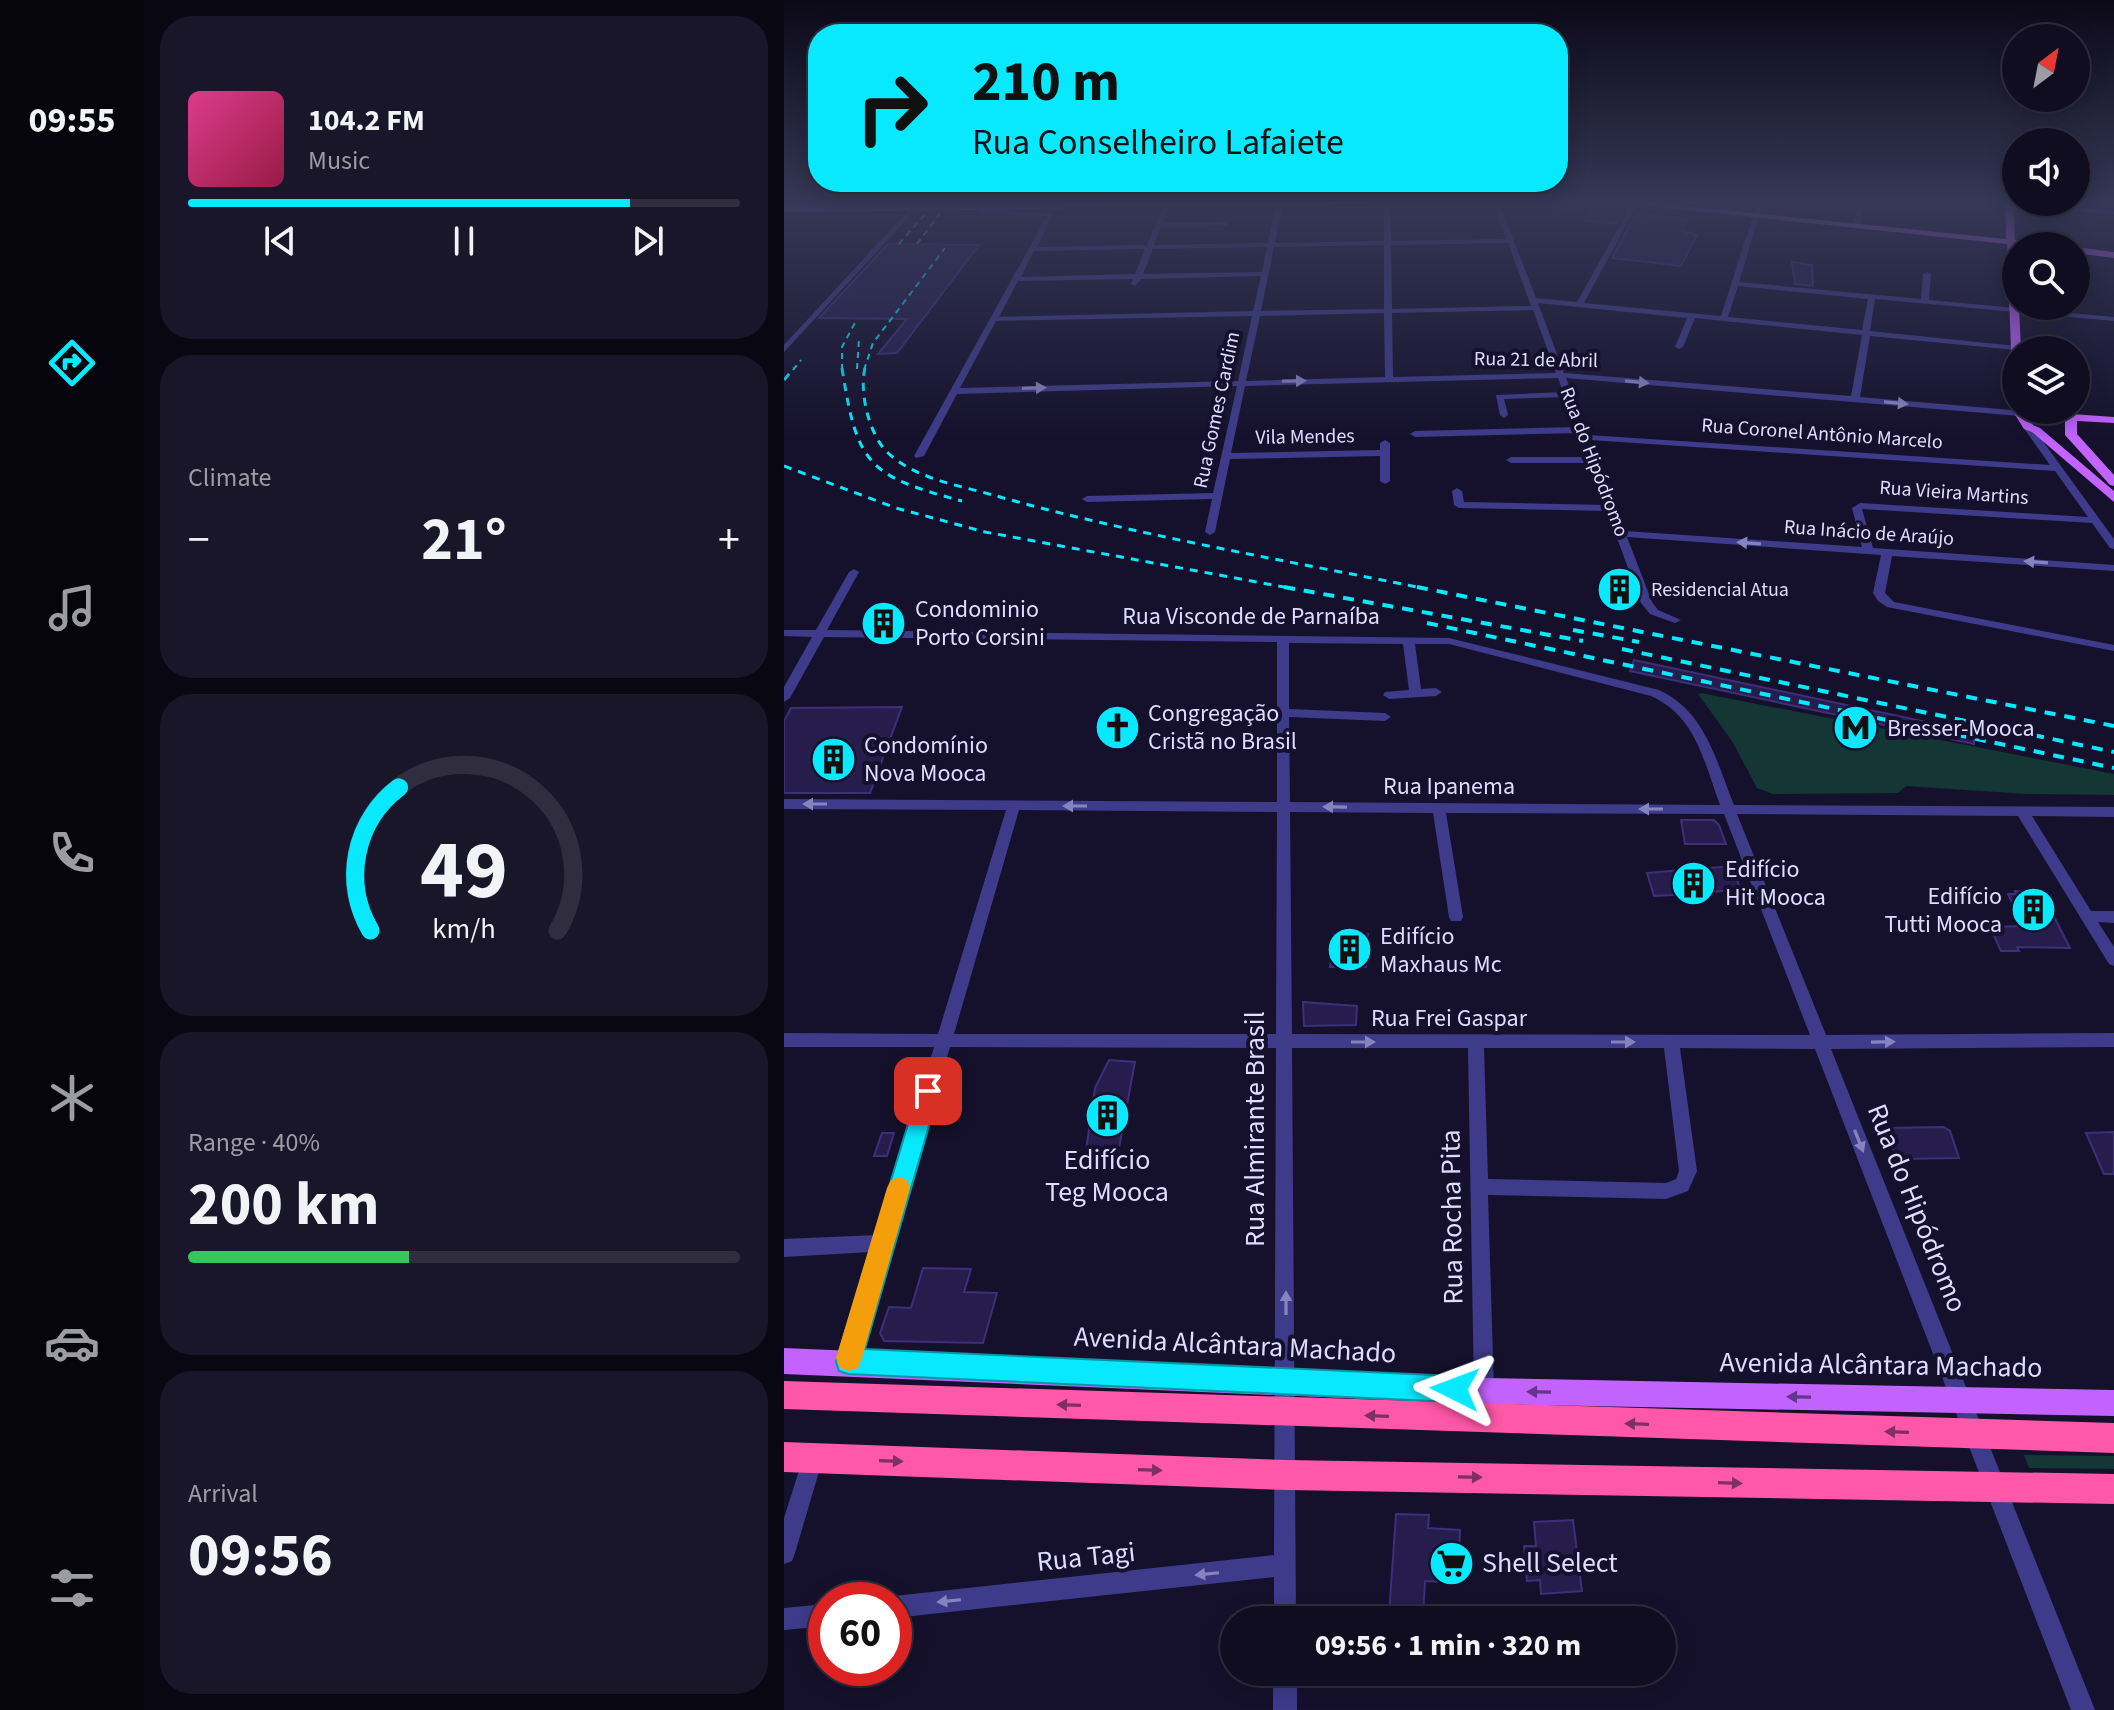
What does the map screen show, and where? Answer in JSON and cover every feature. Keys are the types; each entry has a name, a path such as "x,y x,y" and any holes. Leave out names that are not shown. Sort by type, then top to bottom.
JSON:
{"highway":[{"path":"784,1382 845,1397"},
{"path":"784,1395 1287,1414 2114,1438"},
{"path":"798,1457 1286,1475 2114,1489"}],"main road":[{"name":"Rua 21 de Abril","path":"2090,418 2114,420"},
{"path":"2026,424 2108,475"},
{"path":"2069,433 2070,424"},
{"path":"2028,427 2047,426 2069,433 2108,475 2114,498"},
{"path":"2058,468 2108,475"},
{"name":"Avenida Alcântara Machado","path":"784,1361 1484,1391 2114,1403"}],"street":[{"path":"784,349 848,280"},
{"path":"919,456 1017,280"},
{"path":"1065,280 1158,280"},
{"name":"Rua Gomes Cardim","path":"1210,532 1263,280"},
{"path":"1389,280 1389,379"},
{"name":"Rua do Hipódromo","path":"1524,280 1650,608 1675,620"},
{"path":"1579,305 1596,280"},
{"path":"1724,318 1736,280"},
{"path":"1925,301 1927,280"},
{"path":"1735,284 2002,309"},
{"path":"1855,399 1872,297"},
{"path":"995,319 1579,305 2002,347"},
{"path":"1679,347 1692,315"},
{"path":"2090,317 2114,319"},
{"name":"Rua 21 de Abril","path":"956,391 1560,375 2002,411"},
{"path":"1504,415 1499,397 1567,394"},
{"path":"2028,427 2114,546"},
{"name":"Rua Coronel Antônio Marcelo","path":"1415,434 1581,433 2058,468"},
{"name":"Vila Mendes","path":"1225,456 1385,448 1385,481"},
{"path":"1511,460 1592,460"},
{"path":"1457,491 1459,505 1612,508"},
{"path":"1087,500 1217,496"},
{"name":"Rua Vieira Martins","path":"1868,551 1857,508 1860,506 2094,520"},
{"name":"Rua Inácio de Araújo","path":"1622,534 2114,568"},
{"path":"1887,552 1879,593 1891,605 2114,648"},
{"path":"784,698 854,572"},
{"name":"Rua Visconde de Parnaíba","path":"784,633 1408,639 1465,643 1655,693 1679,705 1696,727"},
{"name":"Rua Almirante Brasil","path":"1283,638 1285,1606"},
{"path":"1408,639 1416,694"},
{"path":"1389,695 1436,692"},
{"path":"1284,713 1385,717"},
{"name":"Rua do Hipódromo","path":"1696,727 2083,1710"},
{"name":"Rua Ipanema","path":"784,804 2114,812"},
{"path":"848,1362 1014,805"},
{"path":"1439,808 1456,917"},
{"path":"2021,810 2114,960"},
{"path":"2087,916 2114,917"},
{"name":"Rua Frei Gaspar","path":"784,1040 2114,1040"},
{"name":"Rua Rocha Pita","path":"1476,1042 1484,1391"},
{"path":"1479,1187 1666,1191 1682,1185 1688,1171 1671,1042"},
{"path":"784,1248 882,1243"},
{"path":"784,1553 798,1457"},
{"name":"Rua Tagi","path":"912,1605 1285,1565"},
{"path":"784,1619 808,1617"},
{"path":"1285,1686 1285,1710"}],"green space":[{"path":"1698,694 2114,774 2114,795 2027,794 1906,786 1898,793 1773,794 1757,788 1732,741"},
{"path":"2024,1455 2114,1456 2114,1469 2029,1468"}],"building":[{"path":"855,280 953,280 897,353 878,354 907,319 819,318"},
{"path":"1794,280 1813,280 1813,286 1795,284"},
{"path":"1634,660 1974,732 1974,744 1630,671"},
{"name":"Condomínio Nova Mooca","path":"902,707 870,793 784,793 784,721 791,708"},
{"path":"1681,820 1714,820 1726,844 1685,844"},
{"name":"Edifício Hit Mooca","path":"1733,866 1740,889 1695,894 1654,896 1647,873"},
{"name":"Edifício Tutti Mooca","path":"2015,891 2042,893 2070,948 2017,947 2019,951 2001,951 1990,927 2023,926 2008,894 2016,894"},
{"name":"Edifício Maxhaus Mc","path":"1333,934 1368,934 1366,967 1330,967"},
{"path":"1303,1002 1357,1006 1356,1025 1304,1026"},
{"name":"Edifício Teg Mooca","path":"1109,1060 1135,1062 1116,1164 1084,1164 1095,1088"},
{"path":"1944,1127 1950,1131 1959,1158 1900,1159 1895,1155 1886,1128"},
{"path":"2114,1132 2114,1174 2104,1174 2086,1133"},
{"path":"882,1133 894,1133 887,1156 874,1156"},
{"path":"923,1268 971,1269 964,1292 997,1293 983,1343 884,1341 880,1333 889,1307 911,1308"},
{"path":"1396,1514 1429,1515 1428,1528 1460,1530 1458,1583 1425,1581 1424,1606 1390,1606"},
{"path":"1573,1520 1582,1591 1541,1594 1540,1580 1527,1581 1524,1546 1536,1546 1534,1522"}],"railway":[{"path":"864,370 873,343 921,280"},
{"path":"842,368 842,347 857,319"},
{"path":"857,369 859,339"},
{"path":"793,370 801,360"},
{"path":"784,380 794,368"},
{"path":"842,368 854,426 872,461 905,483 962,501"},
{"path":"865,368 863,389 867,413 881,445 900,462 926,476 1106,524 1427,589"},
{"path":"784,466 896,508 985,532 1291,588"},
{"path":"1284,587 1291,588"},
{"path":"1417,587 2114,726"},
{"path":"1291,588 1583,641"},
{"path":"1291,588 1295,589"},
{"path":"1427,623 2114,768"},
{"path":"1573,630 1639,642"},
{"path":"1622,649 2114,752"}],"slow traffic":[{"path":"849,1358 899,1188"}],"place":[{"name":"Residencial Atua","path":"1620,590"},
{"name":"Condominio Porto Corsini","path":"884,623"},
{"name":"Congregação Cristã no Brasil","path":"1117,727"},
{"name":"Bresser-Mooca","path":"1856,728"},
{"name":"Condomínio Nova Mooca","path":"833,759"},
{"name":"Edifício Hit Mooca","path":"1694,883"},
{"name":"Edifício Tutti Mooca","path":"2033,910"},
{"name":"Edifício Maxhaus Mc","path":"1349,950"},
{"name":"Edifício Teg Mooca","path":"1107,1115"},
{"name":"Shell Select","path":"1451,1563"}],"route":[{"path":"928,1091 848,1362 1455,1389"}]}
